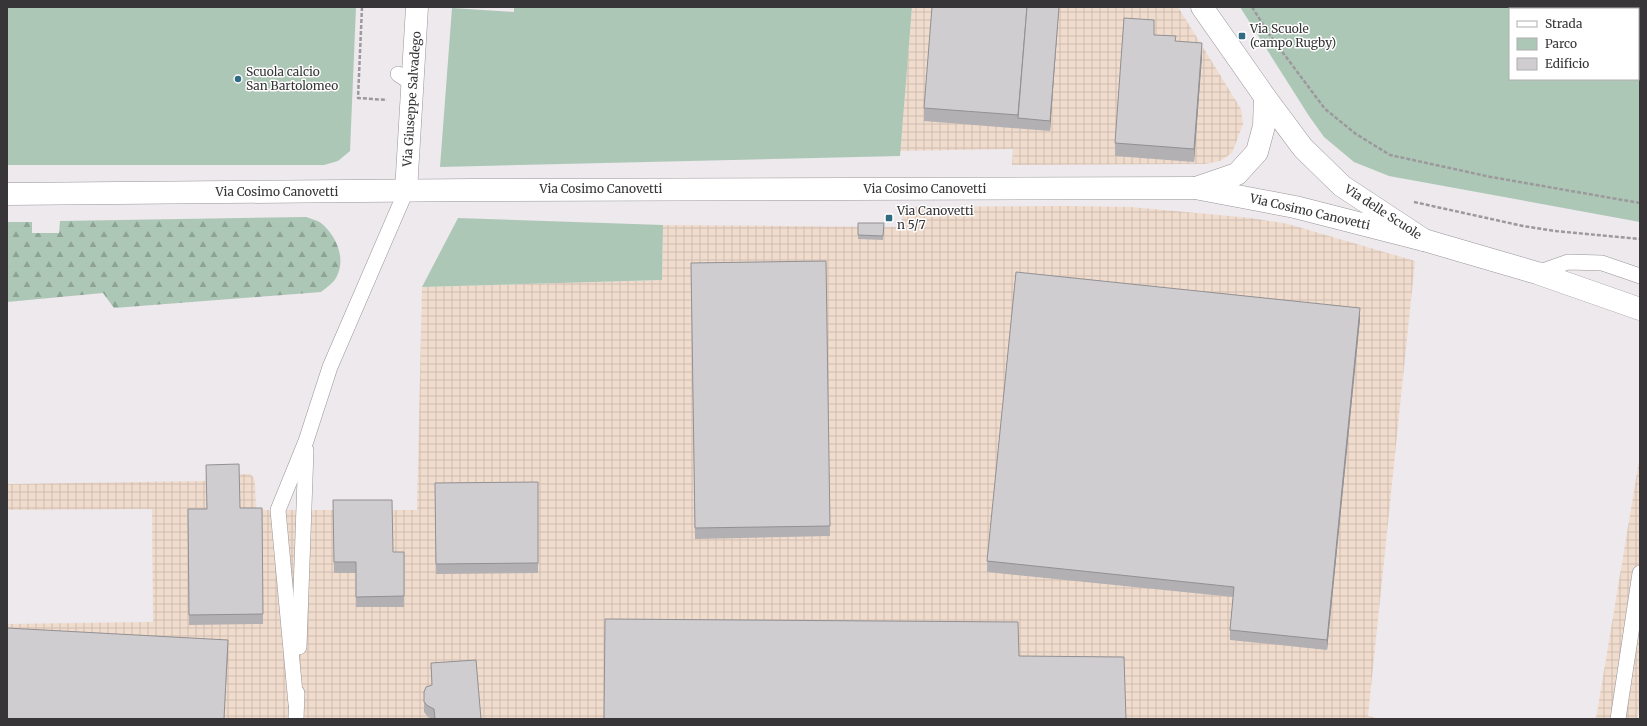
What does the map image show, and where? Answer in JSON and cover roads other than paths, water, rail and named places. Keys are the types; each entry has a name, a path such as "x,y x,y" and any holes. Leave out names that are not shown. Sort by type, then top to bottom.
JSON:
{"street":[{"name":"Via Giuseppe Salvadego","path":"406,191 406,79 417,7"},
{"name":"Via delle Scuole","path":"1202,7 1265,97 1304,148 1342,186 1424,240 1537,273 1640,309"},
{"name":"Via Cosimo Canovetti","path":"1195,188 1237,174 1257,152 1264,126 1265,97"},
{"name":"Via Cosimo Canovetti","path":"7,194 1195,188 1295,207 1424,240"}],"lane":[{"path":"296,704 278,510 306,440 330,367 406,191"},
{"path":"1537,273 1568,262 1602,263 1640,276"},
{"path":"296,719 306,440"},
{"path":"1618,719 1640,573"}],"place":[{"name":"Via Scuole (campo Rugby)","path":"1242,36"},
{"name":"Scuola calcio San Bartolomeo","path":"238,79"},
{"name":"Via Canovetti n 5/7","path":"889,218"}]}
